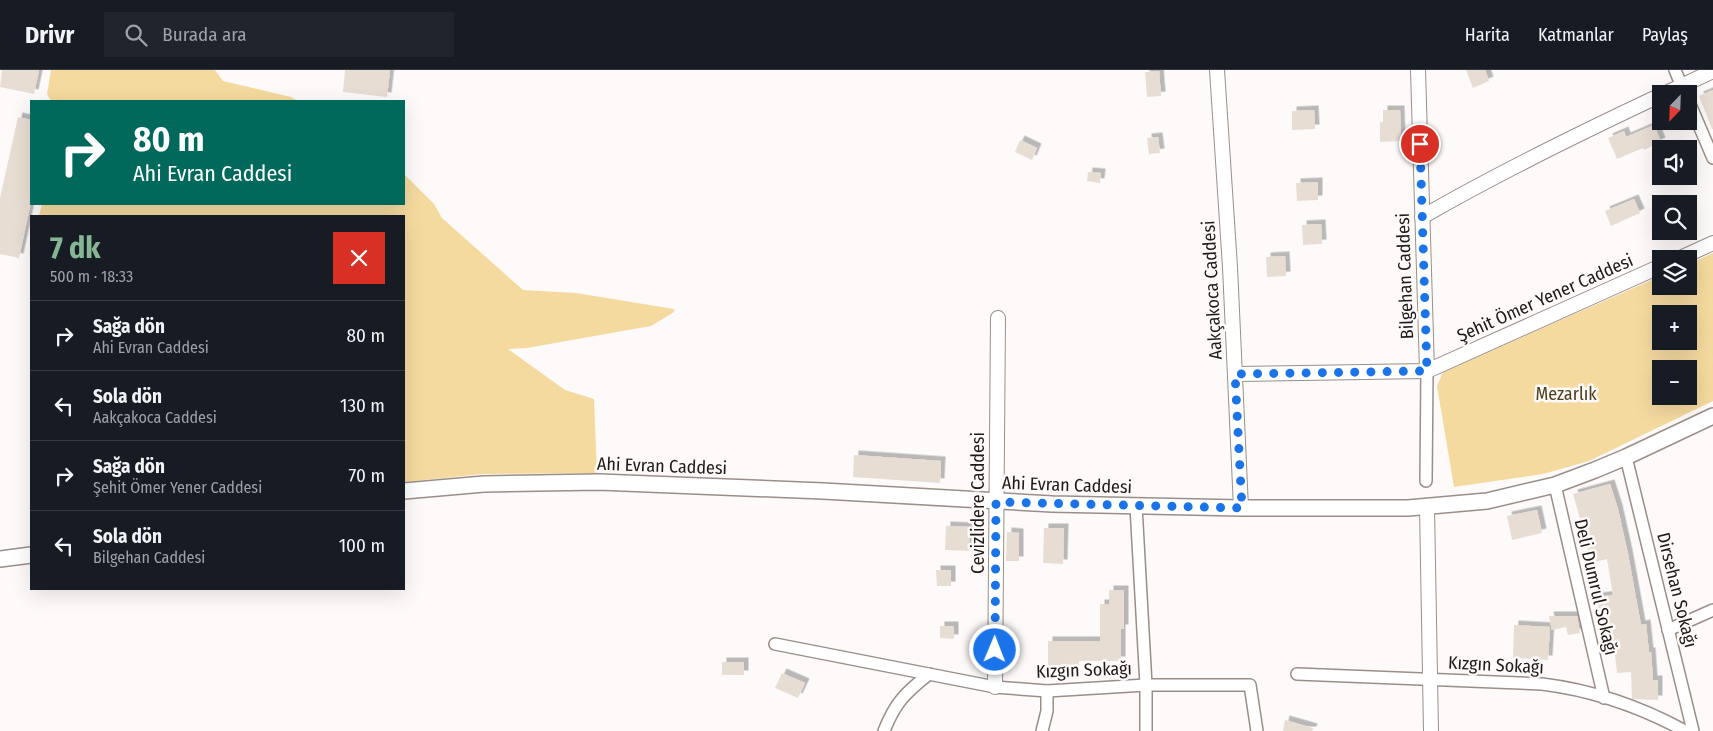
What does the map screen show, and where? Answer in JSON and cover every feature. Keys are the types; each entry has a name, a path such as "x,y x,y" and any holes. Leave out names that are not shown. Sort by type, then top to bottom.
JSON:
{"main road":[{"name":"Ahi Evran Caddesi","path":"405,491 484,484 599,482 813,491 996,502 1242,508 1377,509 1427,507 1487,501 1554,484 1596,470 1713,416"},
{"path":"0,559 30,555"}],"street":[{"name":"Aakçakoca Caddesi","path":"1217,70 1230,267 1242,508"},
{"name":"Bilgehan Caddesi","path":"1418,70 1427,371 1426,481"},
{"path":"1675,70 1681,85"},
{"path":"1691,85 1713,71"},
{"path":"1422,217 1509,169 1652,99"},
{"path":"1698,123 1713,158"},
{"path":"1697,250 1713,243"},
{"name":"Şehit Ömer Yener Caddesi","path":"1235,374 1427,371 1652,270"},
{"name":"Cevizlidere Caddesi","path":"995,687 998,318"},
{"name":"Dirsehan Sokağı","path":"1626,457 1693,731"},
{"name":"Deli Dumrul Sokağı","path":"1554,484 1604,698"},
{"path":"1136,506 1146,684 1146,731"},
{"path":"1427,507 1431,731"},
{"path":"1668,630 1713,610"},
{"name":"Kızgın Sokağı","path":"775,644 995,687 1047,691 1146,684 1250,685 1257,731"},
{"path":"884,731 891,714 902,697 929,674"},
{"name":"Kızgın Sokağı","path":"1297,674 1542,684 1568,688 1604,698 1640,711 1685,731"},
{"path":"1042,731 1046,717 1047,691"}],"green space":[{"path":"51,70 215,70 223,81 291,97 296,100 50,100 47,94"},
{"path":"405,175 434,204 442,218 523,290 576,293 674,309 674,312 651,326 527,348 508,349 565,390 594,399 597,473 483,474 405,482 405,215 39,215 42,205 405,205"},
{"name":"Mezarlık","path":"1713,253 1713,401 1589,461 1543,474 1454,487 1437,386 1443,372 1652,280 1652,295 1697,295 1697,260"}],"building":[{"path":"2,70 39,70 34,94 0,87"},
{"path":"345,70 390,70 387,97 343,92"},
{"path":"1466,70 1485,70 1489,81 1473,88"},
{"path":"1159,71 1161,96 1147,97 1145,72"},
{"path":"1713,90 1713,129 1712,129 1699,96"},
{"path":"1314,110 1315,129 1292,130 1292,111"},
{"path":"1383,110 1400,110 1401,141 1380,142 1380,122 1383,122"},
{"path":"18,117 30,120 30,205 19,258 0,254 0,198"},
{"path":"1652,126 1652,130 1656,130 1660,140 1652,140 1652,146 1617,159 1608,138 1624,131 1626,137"},
{"path":"1158,137 1160,153 1149,154 1147,138"},
{"path":"1020,140 1037,148 1032,160 1015,152"},
{"path":"1088,172 1101,173 1100,183 1087,181"},
{"path":"1318,182 1318,200 1297,201 1296,183"},
{"path":"1634,199 1640,213 1611,226 1605,211"},
{"path":"1321,224 1322,244 1303,245 1302,225"},
{"path":"1285,256 1286,276 1267,277 1266,257"},
{"path":"854,455 941,461 940,483 853,477"},
{"path":"1610,484 1618,509 1628,554 1641,625 1646,624 1653,680 1658,680 1658,700 1632,699 1631,672 1617,673 1614,647 1609,647 1605,615 1600,616 1597,597 1613,595 1607,559 1591,563 1584,533 1581,533 1579,522 1581,522 1573,494"},
{"path":"1537,510 1542,533 1512,540 1507,516"},
{"path":"946,526 970,527 969,551 945,550"},
{"path":"1044,528 1064,528 1063,564 1043,563"},
{"path":"1007,532 1019,533 1019,561 1006,561"},
{"path":"936,570 951,570 951,586 937,586"},
{"path":"1109,590 1124,590 1124,629 1121,629 1121,661 1079,661 1079,665 1048,665 1048,641 1100,641 1100,604 1109,604"},
{"path":"1549,616 1577,616 1580,633 1568,635 1566,627 1552,630"},
{"path":"1514,625 1550,627 1548,660 1513,658"},
{"path":"940,626 954,626 954,639 940,638"},
{"path":"722,662 744,662 744,675 722,675"},
{"path":"782,673 805,683 798,698 775,688"},
{"path":"1285,720 1313,728 1312,731 1283,731"}],"route":[{"path":"995,650 996,502 1242,508 1235,374 1427,371 1420,144"}]}
